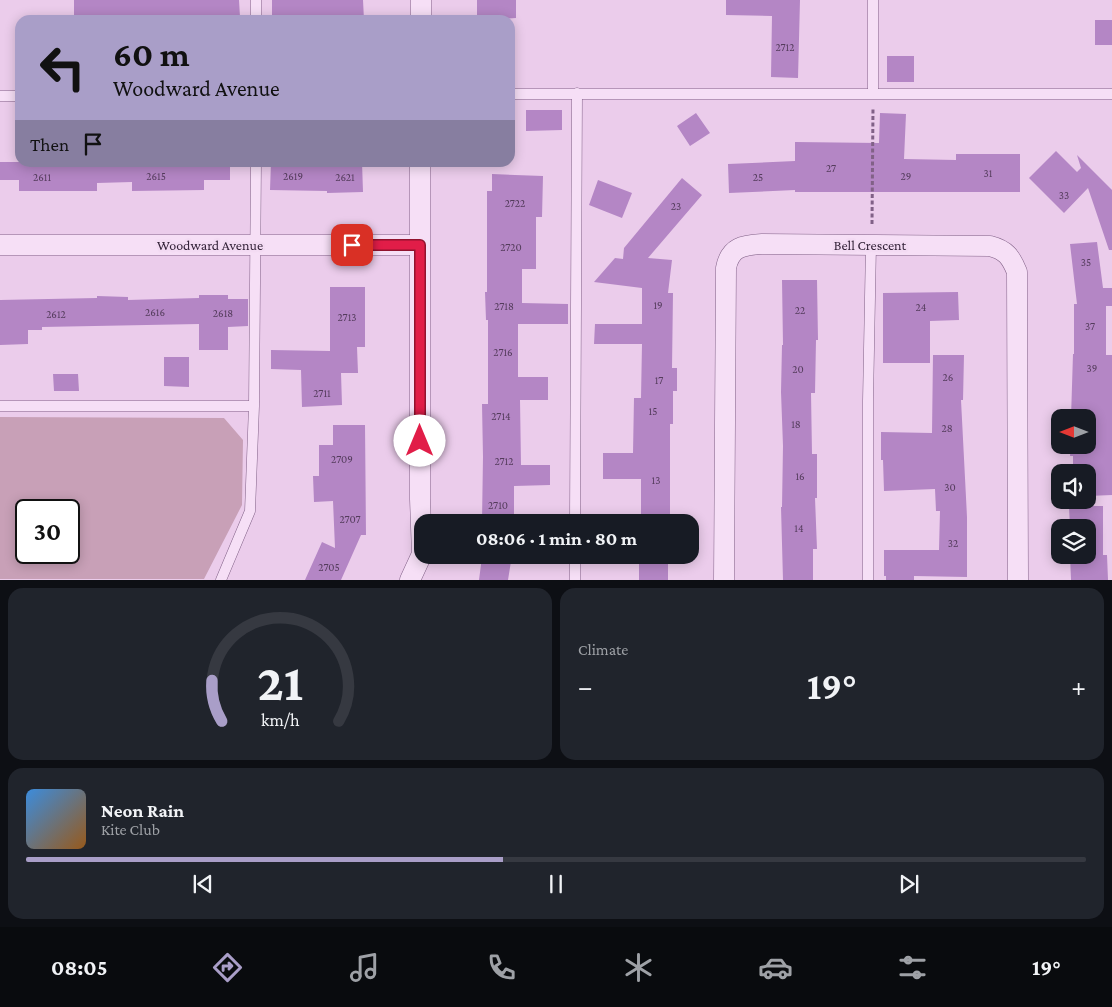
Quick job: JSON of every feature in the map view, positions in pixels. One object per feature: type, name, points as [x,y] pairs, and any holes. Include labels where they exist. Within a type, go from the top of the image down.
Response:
[{"type":"street","points":[[420,15],[421,0]]},
{"type":"street","points":[[410,580],[422,554],[420,499],[420,167]]},
{"type":"street","name":"Woodward Avenue","points":[[0,245],[420,245]]},
{"type":"street","name":"Bell Crescent","points":[[724,580],[726,268],[728,257],[737,249],[750,245],[990,246],[999,248],[1007,253],[1013,261],[1017,285],[1018,580]]},
{"type":"lane","points":[[256,0],[256,15]]},
{"type":"lane","points":[[873,0],[873,94]]},
{"type":"lane","points":[[575,514],[577,93]]},
{"type":"lane","points":[[515,94],[1112,94]]},
{"type":"lane","points":[[0,96],[15,96]]},
{"type":"lane","points":[[221,580],[250,511],[254,406],[256,167]]},
{"type":"lane","points":[[868,580],[868,401],[871,245]]},
{"type":"lane","points":[[0,406],[254,406]]},
{"type":"lane","points":[[575,564],[575,580]]},
{"type":"path","points":[[871,245],[873,94]]},
{"type":"shaded area","points":[[0,417],[224,418],[243,440],[242,505],[204,579],[0,579]]},
{"type":"building","points":[[74,0],[239,0],[240,15],[74,15]]},
{"type":"building","points":[[272,0],[363,0],[364,15],[272,15]]},
{"type":"building","points":[[477,0],[516,0],[516,18],[515,15],[477,15]]},
{"type":"building","points":[[726,0],[800,0],[798,78],[771,77],[772,16],[726,15]]},
{"type":"building","points":[[1095,20],[1112,20],[1112,45],[1095,45]]},
{"type":"building","points":[[887,56],[914,56],[914,82],[887,82]]},
{"type":"building","points":[[526,110],[562,110],[562,130],[526,131]]},
{"type":"building","points":[[696,113],[710,133],[690,146],[677,126]]},
{"type":"building","points":[[880,113],[906,114],[904,159],[956,160],[956,154],[1020,154],[1020,192],[795,192],[795,190],[729,193],[728,164],[795,161],[795,142],[879,143]]},
{"type":"building","points":[[1056,151],[1077,172],[1081,168],[1077,155],[1112,190],[1112,250],[1109,250],[1088,188],[1064,213],[1029,178]]},
{"type":"building","points":[[0,162],[15,162],[15,167],[230,167],[230,180],[204,180],[204,190],[132,191],[132,182],[97,183],[97,191],[19,191],[19,180],[0,180]]},
{"type":"building","points":[[271,167],[362,167],[363,192],[327,193],[327,191],[270,190]]},
{"type":"building","points":[[492,174],[543,176],[542,217],[536,217],[536,269],[522,269],[522,303],[568,304],[568,324],[518,324],[518,377],[548,377],[548,400],[520,400],[521,465],[550,465],[550,485],[514,486],[514,514],[482,514],[482,404],[488,404],[488,320],[486,320],[485,292],[487,292],[487,191],[492,191]]},
{"type":"building","points":[[682,178],[702,195],[648,258],[672,260],[668,293],[673,293],[672,368],[677,368],[677,391],[673,391],[673,424],[670,424],[670,514],[641,514],[641,479],[603,479],[603,453],[633,453],[634,398],[641,398],[642,344],[594,344],[595,324],[642,324],[642,288],[594,282],[615,258],[623,259],[624,248]]},
{"type":"building","points":[[598,180],[632,193],[622,218],[589,205]]},
{"type":"building","points":[[1097,242],[1103,288],[1112,288],[1112,306],[1106,306],[1106,355],[1112,355],[1112,495],[1096,496],[1096,464],[1073,464],[1073,456],[1070,456],[1070,454],[1096,454],[1096,409],[1071,409],[1074,304],[1077,304],[1070,244]]},
{"type":"building","points":[[782,280],[817,280],[818,340],[816,340],[815,393],[811,393],[812,454],[817,454],[817,498],[815,498],[817,549],[813,549],[813,580],[783,580],[781,507],[783,446],[781,392],[783,345]]},
{"type":"building","points":[[330,287],[365,287],[365,347],[357,347],[358,373],[341,373],[342,405],[302,407],[301,370],[271,369],[271,350],[330,351]]},
{"type":"building","points":[[958,292],[959,320],[930,321],[930,363],[883,363],[883,293]]},
{"type":"building","points":[[199,295],[228,295],[228,299],[248,299],[248,326],[228,327],[228,350],[199,350],[199,324],[42,327],[42,330],[28,330],[28,344],[0,345],[0,300],[97,298],[97,296],[128,297],[128,300],[199,298]]},
{"type":"building","points":[[933,355],[964,355],[963,400],[961,400],[967,517],[967,577],[914,576],[914,580],[886,580],[886,576],[884,576],[884,550],[939,550],[940,511],[936,511],[935,489],[884,491],[883,460],[881,460],[881,432],[932,433]]},
{"type":"building","points":[[164,357],[189,357],[189,387],[164,386]]},
{"type":"building","points":[[53,374],[78,374],[79,391],[54,391]]},
{"type":"building","points":[[333,425],[365,425],[366,535],[361,535],[341,580],[305,580],[322,542],[335,548],[333,501],[314,502],[313,476],[319,476],[319,445],[333,445]]},
{"type":"building","points":[[1096,506],[1103,506],[1103,555],[1107,555],[1108,580],[1071,580],[1070,564],[1096,564],[1096,519],[1070,519],[1069,509],[1096,509]]},
{"type":"building","points":[[481,564],[511,564],[508,580],[479,580]]},
{"type":"building","points":[[639,564],[668,564],[668,580],[639,580]]},
{"type":"route","points":[[352,245],[420,245],[420,441]]}]
